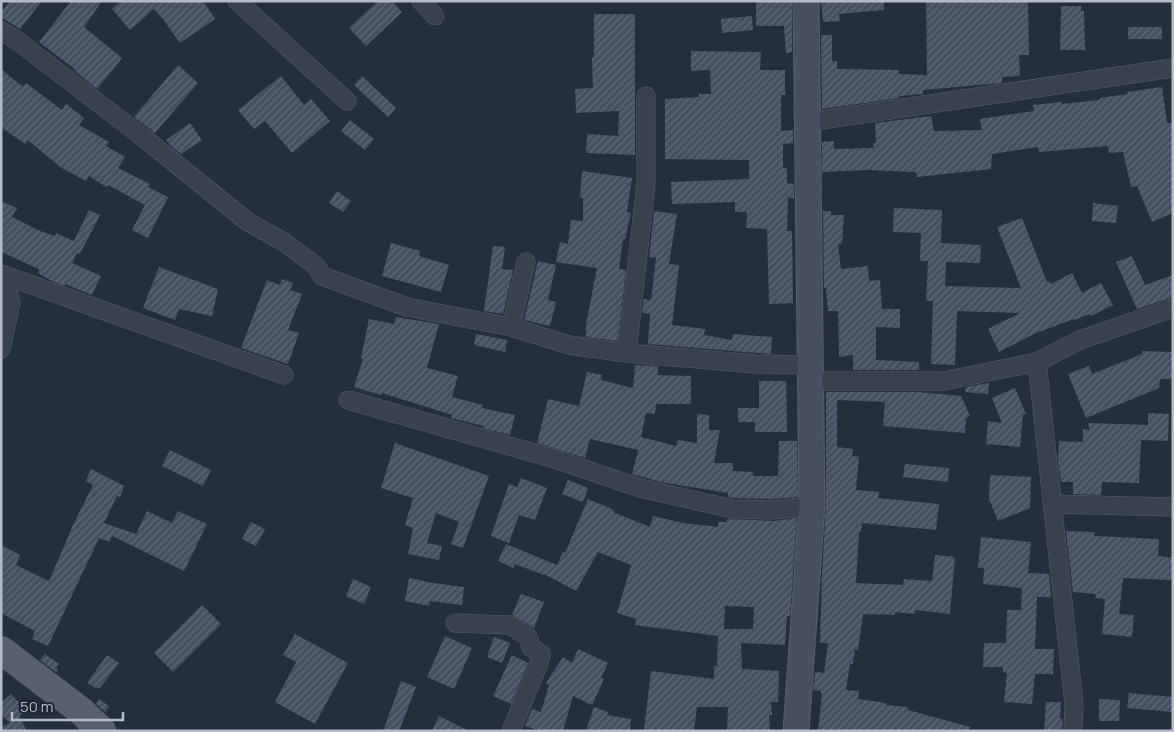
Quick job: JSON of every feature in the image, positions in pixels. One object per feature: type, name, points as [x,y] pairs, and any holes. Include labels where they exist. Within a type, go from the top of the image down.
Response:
[{"type":"main road","points":[[1,650],[81,711],[102,731]]},
{"type":"street","points":[[237,1],[347,101]]},
{"type":"street","points":[[422,1],[435,16]]},
{"type":"street","points":[[796,731],[812,506],[806,1]]},
{"type":"street","points":[[1,31],[15,39],[144,138],[248,222],[284,242],[319,271],[407,307],[511,327],[569,345],[626,353],[756,364],[810,373],[944,381],[1037,362],[1080,340],[1173,308]]},
{"type":"street","points":[[808,122],[1173,68]]},
{"type":"street","points":[[626,353],[646,184],[646,96]]},
{"type":"street","points":[[511,327],[526,262]]},
{"type":"street","points":[[3,274],[284,375]]},
{"type":"street","points":[[1,349],[11,303],[3,274]]},
{"type":"street","points":[[11,303],[28,284]]},
{"type":"street","points":[[1037,362],[1074,704],[1073,731]]},
{"type":"street","points":[[348,400],[555,459],[640,488],[732,509],[774,510],[812,506]]},
{"type":"street","points":[[1052,504],[1173,507]]},
{"type":"street","points":[[455,623],[510,625],[528,637],[531,647],[541,654],[540,663],[511,731]]},
{"type":"building","points":[[10,1],[42,1],[20,29],[1,17],[1,12]]},
{"type":"building","points":[[71,1],[102,1],[84,27],[122,58],[97,89],[76,70],[39,42]]},
{"type":"building","points":[[121,1],[203,1],[215,19],[180,43],[154,9],[130,30],[112,9]]},
{"type":"building","points":[[378,1],[392,1],[402,12],[366,46],[349,28]]},
{"type":"building","points":[[821,1],[884,1],[884,10],[839,14],[840,21],[823,22]]},
{"type":"building","points":[[926,1],[1028,1],[1029,55],[1019,55],[1020,76],[1002,77],[1002,83],[923,90],[923,94],[899,96],[899,98],[822,109],[821,35],[832,35],[832,61],[837,61],[837,69],[899,70],[899,74],[927,75]]},
{"type":"building","points":[[756,2],[792,2],[792,52],[786,53],[784,26],[756,26]]},
{"type":"building","points":[[1061,6],[1081,6],[1081,11],[1084,11],[1085,50],[1060,50]]},
{"type":"building","points":[[594,14],[635,14],[635,155],[586,153],[587,134],[618,136],[619,111],[576,113],[575,89],[593,88]]},
{"type":"building","points":[[752,16],[753,30],[722,33],[721,19]]},
{"type":"building","points":[[1128,27],[1162,27],[1162,39],[1128,39]]},
{"type":"building","points":[[691,51],[761,52],[760,70],[785,70],[785,95],[781,95],[781,131],[793,130],[793,143],[783,144],[783,168],[787,168],[787,183],[794,184],[794,198],[788,198],[787,231],[792,231],[793,303],[769,304],[767,229],[746,228],[747,212],[735,212],[735,202],[672,204],[671,182],[749,179],[749,160],[665,159],[665,99],[699,97],[699,94],[711,94],[710,70],[691,71]]},
{"type":"building","points":[[178,65],[198,83],[155,133],[134,117]]},
{"type":"building","points":[[1,69],[23,87],[26,83],[62,110],[66,104],[84,118],[79,125],[109,142],[106,146],[125,157],[118,168],[150,184],[148,187],[168,197],[148,238],[132,230],[145,205],[108,185],[106,187],[89,176],[86,181],[60,167],[28,140],[25,144],[1,127]]},
{"type":"building","points":[[281,76],[304,105],[311,99],[330,121],[292,153],[265,121],[254,129],[238,110]]},
{"type":"building","points":[[362,76],[396,108],[388,117],[354,85]]},
{"type":"building","points":[[1162,87],[1167,123],[1173,123],[1173,213],[1152,222],[1137,186],[1131,187],[1123,152],[1109,153],[1108,146],[1039,152],[1038,147],[992,154],[991,169],[917,177],[916,172],[867,170],[822,172],[822,142],[834,141],[834,149],[874,148],[873,143],[876,143],[875,123],[931,116],[934,131],[982,130],[980,119],[1034,111],[1033,105],[1100,100],[1100,98],[1128,94],[1127,92]]},
{"type":"building","points":[[350,120],[374,139],[365,150],[341,131]]},
{"type":"building","points":[[190,123],[202,140],[181,154],[166,140]]},
{"type":"building","points":[[582,171],[632,178],[627,212],[631,213],[625,239],[623,239],[619,269],[626,270],[618,341],[586,337],[586,324],[597,268],[556,262],[560,242],[568,244],[571,220],[583,221],[583,198],[580,197]]},
{"type":"building","points":[[337,191],[351,201],[343,212],[329,203]]},
{"type":"building","points":[[1,201],[17,208],[12,217],[40,231],[55,236],[56,233],[74,241],[89,210],[100,215],[80,254],[77,253],[72,263],[101,276],[92,295],[52,281],[38,273],[39,269],[1,252]]},
{"type":"building","points":[[1093,203],[1118,206],[1116,223],[1092,221]]},
{"type":"building","points":[[894,208],[942,210],[941,243],[981,245],[980,263],[946,262],[945,286],[1021,288],[997,227],[1022,218],[1047,282],[1050,281],[1051,284],[1072,273],[1082,293],[1101,283],[1113,305],[1091,316],[1090,314],[1036,333],[999,352],[988,329],[1020,313],[957,311],[955,365],[931,364],[933,301],[926,301],[928,261],[920,261],[921,233],[893,232]]},
{"type":"building","points":[[654,211],[677,214],[669,264],[679,265],[672,325],[705,329],[704,335],[732,340],[733,334],[772,337],[771,354],[648,344],[650,314],[642,313],[644,299],[651,300],[656,258],[649,257]]},
{"type":"building","points":[[823,211],[831,211],[831,215],[844,215],[842,244],[838,244],[841,269],[868,266],[869,281],[880,280],[882,309],[900,309],[900,328],[876,327],[876,360],[919,362],[919,370],[853,370],[853,355],[839,357],[838,311],[828,311],[826,288],[824,288]]},
{"type":"building","points":[[391,243],[420,251],[419,256],[449,265],[441,292],[382,276]]},
{"type":"building","points":[[493,246],[505,247],[502,269],[513,270],[503,314],[484,311]]},
{"type":"building","points":[[1132,256],[1145,285],[1173,275],[1173,297],[1137,309],[1116,262]]},
{"type":"building","points":[[538,261],[556,265],[548,300],[556,302],[550,326],[524,320]]},
{"type":"building","points":[[159,267],[218,289],[212,316],[179,309],[175,320],[143,308]]},
{"type":"building","points":[[282,279],[293,283],[290,290],[302,294],[288,330],[299,333],[288,364],[241,348],[267,280],[280,285]]},
{"type":"building","points":[[396,317],[439,324],[427,368],[458,376],[452,397],[483,405],[482,408],[515,415],[510,435],[451,418],[452,415],[382,393],[381,395],[354,387],[363,359],[361,358],[369,319],[394,324]]},
{"type":"building","points":[[476,334],[507,340],[505,352],[474,345]]},
{"type":"building","points":[[1142,351],[1173,352],[1173,379],[1160,379],[1159,388],[1086,418],[1068,374],[1089,366],[1092,374],[1142,354]]},
{"type":"building","points":[[635,365],[658,366],[658,375],[691,376],[691,404],[656,404],[655,414],[646,413],[641,437],[676,446],[678,440],[697,443],[697,414],[709,415],[709,430],[720,430],[714,463],[733,463],[733,471],[753,472],[753,476],[778,476],[779,441],[797,441],[798,497],[774,499],[734,498],[728,497],[728,493],[661,482],[632,474],[638,450],[590,439],[585,458],[537,443],[548,399],[579,406],[587,372],[602,375],[601,380],[633,388]]},
{"type":"building","points":[[759,381],[786,381],[787,432],[755,432],[755,422],[738,422],[738,408],[759,408]]},
{"type":"building","points":[[989,383],[988,394],[965,392],[966,387]]},
{"type":"building","points":[[1015,388],[1026,414],[1023,415],[1020,447],[986,444],[988,421],[1002,423],[992,398]]},
{"type":"building","points":[[826,392],[918,392],[961,396],[970,416],[966,418],[965,433],[883,426],[885,402],[837,400],[837,447],[853,449],[852,456],[859,457],[856,490],[879,492],[878,498],[939,504],[936,530],[862,523],[861,532],[859,532],[856,583],[903,585],[904,579],[932,581],[935,555],[955,557],[950,614],[915,610],[915,614],[895,612],[895,615],[863,614],[858,650],[855,649],[853,664],[850,664],[846,690],[859,691],[858,699],[886,703],[886,705],[908,707],[908,710],[970,727],[970,731],[818,731],[822,694],[821,691],[813,690],[815,672],[824,673],[828,643],[820,643],[826,506]]},
{"type":"building","points":[[1148,413],[1169,414],[1168,441],[1141,440],[1139,483],[1102,482],[1101,495],[1073,494],[1073,482],[1061,482],[1058,460],[1059,441],[1083,442],[1083,429],[1090,430],[1088,423],[1148,425]]},
{"type":"building","points":[[395,443],[489,476],[463,548],[451,544],[459,522],[436,513],[427,543],[442,546],[439,560],[408,554],[413,528],[405,525],[413,498],[381,488]]},
{"type":"building","points":[[170,450],[211,470],[203,486],[162,466]]},
{"type":"building","points":[[905,464],[949,468],[948,482],[903,477]]},
{"type":"building","points":[[91,469],[124,486],[120,497],[117,496],[104,523],[136,534],[147,511],[172,523],[178,511],[207,524],[184,571],[112,536],[110,542],[99,538],[48,646],[32,639],[35,631],[1,613],[1,545],[20,555],[16,565],[49,581],[93,485],[86,481]]},
{"type":"building","points":[[990,475],[1031,477],[1030,508],[998,521],[989,499]]},
{"type":"building","points":[[521,478],[547,488],[535,520],[519,515],[509,543],[491,536],[509,484],[517,487]]},
{"type":"building","points":[[568,480],[588,488],[583,502],[562,494]]},
{"type":"building","points":[[588,499],[614,510],[613,512],[650,527],[653,516],[683,523],[718,527],[718,522],[727,522],[727,519],[774,521],[797,518],[790,616],[787,616],[785,645],[741,643],[742,669],[779,671],[778,702],[771,702],[772,715],[769,715],[770,731],[727,731],[728,707],[697,707],[694,731],[644,730],[651,671],[714,679],[714,666],[717,666],[718,636],[635,625],[636,619],[617,613],[631,565],[598,552],[576,591],[544,574],[515,564],[513,568],[498,561],[506,544],[557,565],[563,552],[565,553]],"holes":[[[725,606],[754,607],[753,629],[724,629]]]},
{"type":"building","points":[[251,522],[265,529],[256,546],[242,539]]},
{"type":"building","points":[[1066,531],[1094,532],[1094,536],[1159,539],[1158,556],[1173,558],[1173,580],[1123,578],[1119,614],[1134,615],[1132,637],[1102,634],[1105,599],[1095,598],[1096,594],[1073,592]]},
{"type":"building","points":[[981,537],[1031,542],[1028,573],[1049,574],[1051,597],[1037,597],[1035,649],[1054,649],[1053,674],[1035,674],[1032,704],[1004,702],[1007,673],[1003,672],[1003,667],[983,667],[984,643],[1006,643],[1007,610],[1021,610],[1022,588],[983,584],[984,568],[978,568]]},
{"type":"building","points":[[409,578],[464,587],[462,605],[430,601],[429,606],[405,601]]},
{"type":"building","points":[[353,579],[371,587],[364,604],[346,596]]},
{"type":"building","points":[[521,594],[544,602],[534,628],[512,615]]},
{"type":"building","points":[[202,605],[221,624],[173,672],[154,653]]},
{"type":"building","points":[[295,634],[348,663],[315,724],[275,702],[296,662],[283,655]]},
{"type":"building","points":[[445,636],[472,648],[454,689],[427,677]]},
{"type":"building","points":[[494,637],[510,643],[502,663],[487,657]]},
{"type":"building","points":[[578,649],[608,663],[601,678],[604,679],[592,705],[573,696],[563,731],[541,731],[525,726],[532,709],[541,712],[549,685],[546,683],[563,657],[572,663]]},
{"type":"building","points":[[45,654],[59,664],[56,672],[40,660]]},
{"type":"building","points":[[107,655],[119,663],[100,688],[96,688],[87,683]]},
{"type":"building","points":[[512,655],[528,663],[511,704],[493,696]]},
{"type":"building","points":[[401,681],[416,687],[399,731],[383,731]]},
{"type":"building","points":[[1129,693],[1173,697],[1173,712],[1127,708]]},
{"type":"building","points":[[11,694],[26,710],[19,716],[27,731],[1,731],[1,727],[10,723],[1,714],[1,703]]},
{"type":"building","points":[[99,699],[109,706],[105,712],[96,704]]},
{"type":"building","points":[[1099,699],[1120,700],[1119,721],[1099,721]]},
{"type":"building","points":[[1046,702],[1061,702],[1060,719],[1063,719],[1062,731],[1044,731]]},
{"type":"building","points":[[594,707],[608,712],[607,715],[631,719],[630,731],[586,731]]},
{"type":"building","points":[[439,716],[469,731],[432,731]]}]
